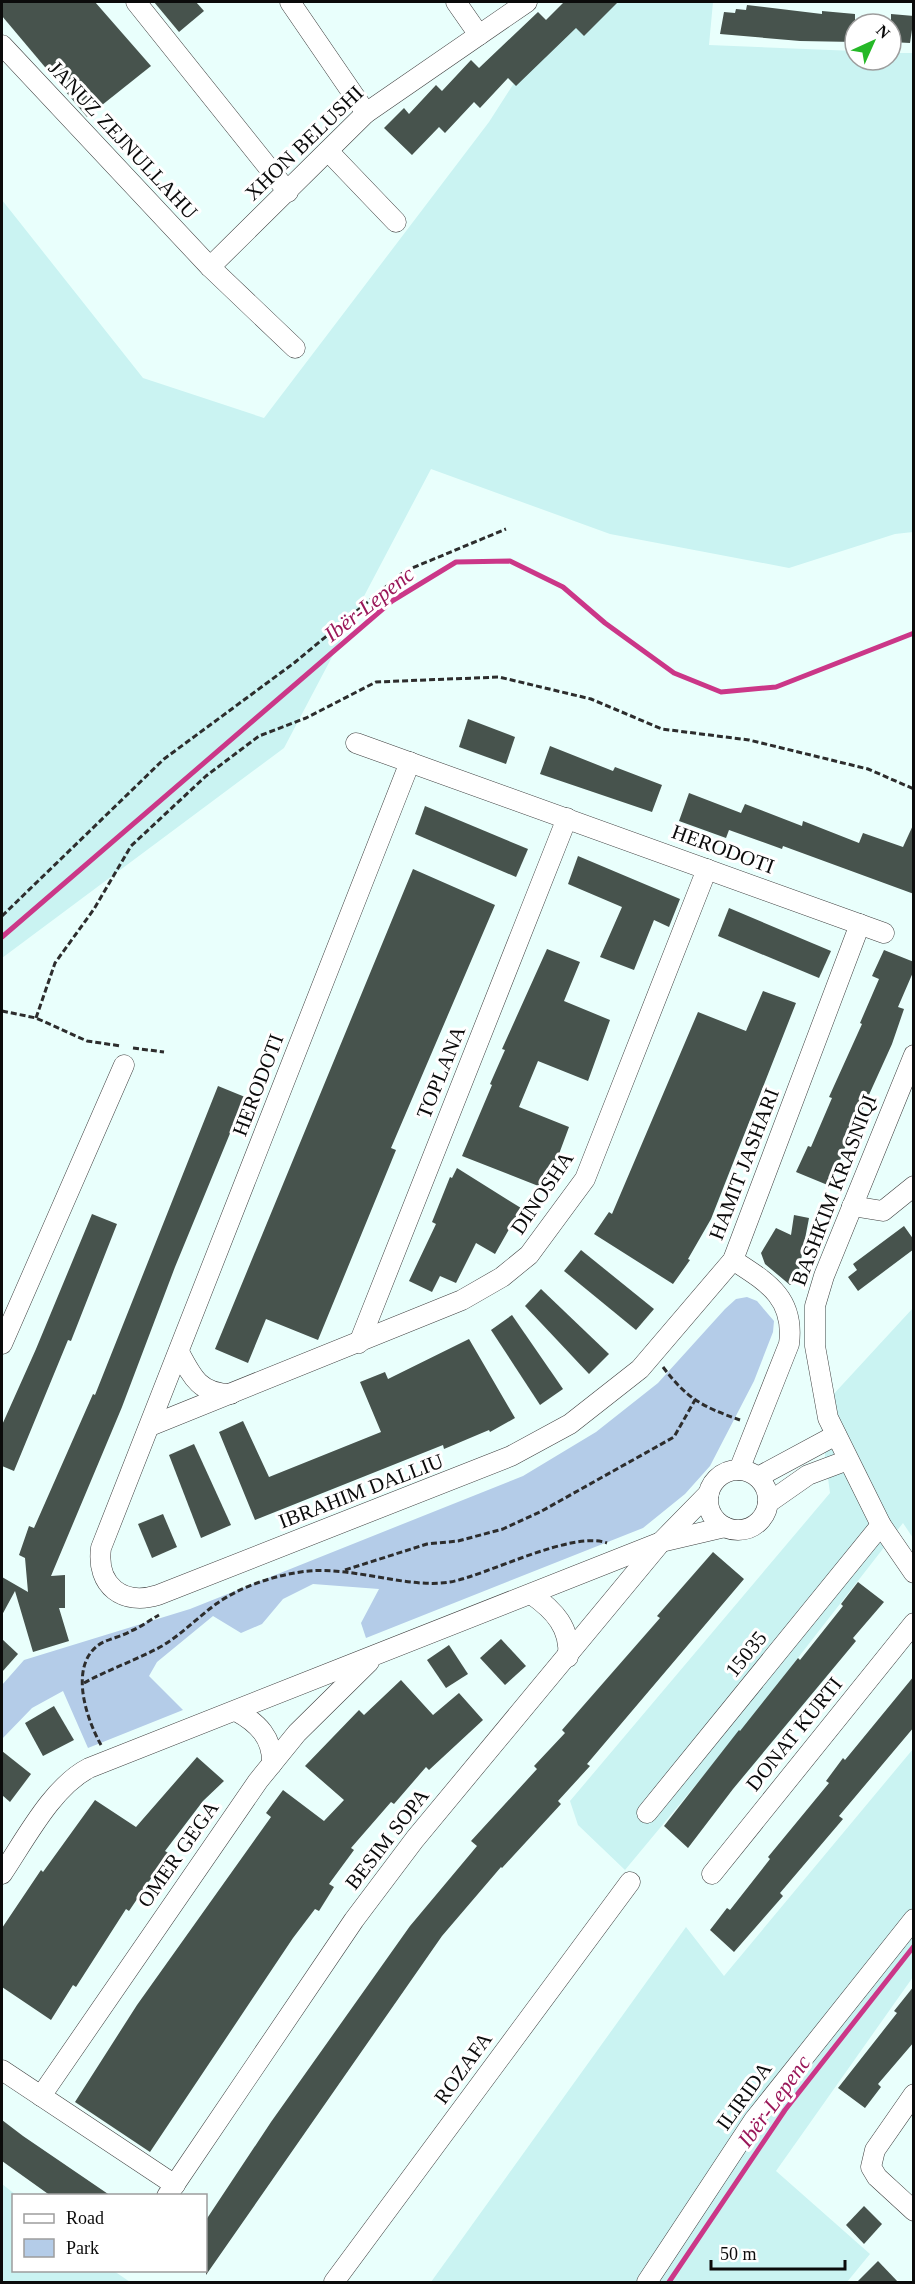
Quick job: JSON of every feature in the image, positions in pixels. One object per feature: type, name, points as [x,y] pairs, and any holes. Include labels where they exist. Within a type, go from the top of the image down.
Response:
[{"type":"street","points":[[136,2],[288,192]]},
{"type":"street","points":[[290,2],[366,113]]},
{"type":"street","points":[[456,2],[479,35]]},
{"type":"street","name":"XHON BELUSHI","points":[[210,267],[366,113],[527,2]]},
{"type":"street","name":"JANUZ ZEJNULLAHU","points":[[2,45],[210,267],[296,348]]},
{"type":"street","points":[[328,151],[396,222]]},
{"type":"street","name":"HERODOTI","points":[[356,743],[884,933]]},
{"type":"street","name":"HERODOTI","points":[[150,1426],[410,762]]},
{"type":"street","name":"TOPLANA","points":[[359,1343],[567,819]]},
{"type":"street","name":"DINOSHA","points":[[150,1426],[462,1300],[502,1277],[529,1255],[554,1224],[589,1170],[707,869]]},
{"type":"street","name":"HAMIT JASHARI","points":[[739,1470],[789,1344],[789,1318],[786,1307],[772,1287],[733,1260],[860,924]]},
{"type":"street","name":"BASHKIM KRASNIQI","points":[[914,1055],[824,1276],[815,1306],[815,1346],[828,1418],[881,1525],[914,1573]]},
{"type":"street","points":[[2,1344],[124,1065]]},
{"type":"street","points":[[852,1206],[883,1211],[914,1186]]},
{"type":"street","name":"IBRAHIM DALLIU","points":[[150,1426],[101,1548],[99,1562],[106,1583],[124,1596],[135,1598],[159,1595],[511,1456],[570,1424],[640,1369],[733,1260]]},
{"type":"street","points":[[179,1352],[192,1374],[205,1389],[215,1394],[231,1394]]},
{"type":"street","points":[[758,1477],[836,1435]]},
{"type":"street","name":"BESIM SOPA","points":[[2,1874],[59,1791],[73,1776],[661,1542],[725,1527],[743,1529],[752,1526],[760,1520],[768,1503],[808,1475],[848,1460]]},
{"type":"street","points":[[739,1470],[758,1477],[764,1485],[768,1503]]},
{"type":"street","name":"BESIM SOPA","points":[[2,2070],[171,2190],[354,1920],[408,1848],[661,1542],[709,1493],[719,1476],[739,1470]]},
{"type":"street","points":[[709,1493],[712,1514],[725,1527]]},
{"type":"street","name":"15035","points":[[648,1814],[881,1525]]},
{"type":"street","points":[[531,1594],[557,1617],[569,1644],[568,1657]]},
{"type":"street","name":"DONAT KURTI","points":[[712,1874],[914,1623]]},
{"type":"street","name":"OMER GEGA","points":[[41,2096],[272,1764],[297,1733],[375,1656]]},
{"type":"street","points":[[236,1711],[249,1718],[267,1737],[272,1751],[272,1764]]},
{"type":"street","name":"ROZAFA","points":[[334,2283],[630,1882]]},
{"type":"street","name":"ILIRIDA","points":[[647,2283],[753,2120],[914,1919]]},
{"type":"street","points":[[914,2094],[871,2158],[871,2167],[877,2176],[914,2211]]},
{"type":"path","points":[[2,916],[164,759],[294,663],[405,571],[506,529]]},
{"type":"path","points":[[2,1011],[36,1018],[87,1041],[164,1052]]},
{"type":"path","points":[[653,1354],[680,1390],[708,1409],[755,1426]]},
{"type":"path","points":[[342,1570],[427,1544],[458,1541],[502,1529],[540,1512],[660,1447],[674,1437],[695,1400]]},
{"type":"path","points":[[84,1683],[167,1643],[231,1595],[276,1577],[309,1571],[342,1570],[385,1577],[449,1582],[538,1553],[598,1539],[634,1553]]},
{"type":"path","points":[[110,1760],[89,1724],[83,1697],[86,1665],[97,1646],[133,1631],[162,1613]]},
{"type":"shaded area","points":[[580,2],[713,2],[709,45],[843,51],[843,72],[903,72],[903,53],[913,53],[913,532],[895,534],[789,568],[610,534],[431,469],[284,748],[2,958],[2,200],[143,378],[264,418],[489,122],[554,21]]},
{"type":"shaded area","points":[[913,1308],[913,1538],[903,1523],[748,1722],[625,1870],[578,1825],[570,1801],[830,1493],[819,1410]]},
{"type":"shaded area","points":[[913,1749],[913,1977],[776,2171],[870,2254],[847,2282],[431,2282],[686,1927],[724,1976]]},
{"type":"shaded area","points":[[2,2184],[15,2194],[12,2194],[12,2272],[115,2272],[130,2282],[2,2282]]},
{"type":"green space","points":[[747,1297],[757,1301],[774,1321],[773,1332],[754,1381],[710,1466],[685,1494],[643,1528],[366,1638],[361,1623],[379,1589],[313,1584],[283,1599],[262,1624],[241,1633],[213,1616],[157,1662],[149,1676],[183,1710],[88,1748],[63,1691],[32,1708],[2,1739],[2,1685],[24,1660],[190,1609],[523,1476],[596,1432],[658,1383],[725,1309],[736,1299]]},
{"type":"building","points":[[2,2],[95,2],[151,66],[87,117],[2,16]]},
{"type":"building","points":[[154,2],[196,2],[204,11],[179,32]]},
{"type":"building","points":[[564,2],[618,2],[584,36],[576,28],[516,86],[508,78],[480,108],[474,102],[445,133],[439,127],[412,155],[384,128],[404,108],[409,114],[436,85],[442,91],[471,60],[479,68],[538,12],[546,20]]},
{"type":"building","points":[[747,5],[822,14],[822,11],[843,13],[843,42],[800,41],[720,34],[724,12],[735,13],[736,9],[746,10]]},
{"type":"building","points":[[903,15],[914,16],[910,43],[903,43]]},
{"type":"building","points":[[468,719],[515,737],[506,764],[459,747]]},
{"type":"building","points":[[550,746],[613,771],[615,767],[662,785],[652,812],[540,774]]},
{"type":"building","points":[[689,793],[741,813],[745,804],[802,826],[803,821],[859,843],[863,833],[903,847],[914,823],[914,894],[783,846],[782,849],[729,830],[726,838],[679,821]]},
{"type":"building","points":[[425,806],[528,849],[516,877],[415,834]]},
{"type":"building","points":[[578,856],[680,899],[669,927],[654,920],[634,970],[600,957],[622,907],[568,884]]},
{"type":"building","points":[[413,869],[495,905],[391,1148],[396,1150],[318,1340],[266,1319],[248,1363],[215,1349]]},
{"type":"building","points":[[729,908],[831,951],[819,978],[718,936]]},
{"type":"building","points":[[547,949],[580,962],[564,1001],[610,1020],[588,1081],[538,1061],[519,1107],[569,1127],[546,1189],[462,1156],[492,1085],[490,1084],[505,1050],[502,1049]]},
{"type":"building","points":[[884,950],[914,962],[914,970],[898,1007],[904,1009],[892,1044],[858,1119],[861,1119],[850,1146],[846,1145],[830,1186],[796,1172],[808,1146],[811,1147],[832,1098],[829,1097],[862,1024],[860,1023],[879,979],[872,976]]},
{"type":"building","points":[[763,991],[796,1003],[711,1219],[688,1259],[690,1260],[673,1284],[594,1234],[609,1212],[612,1214],[698,1012],[746,1031]]},
{"type":"building","points":[[218,1086],[245,1097],[175,1267],[122,1407],[51,1576],[65,1575],[65,1608],[59,1608],[69,1641],[33,1652],[15,1591],[2,1615],[2,1577],[28,1592],[25,1558],[19,1555],[29,1526],[34,1528],[93,1394],[95,1395]]},
{"type":"building","points":[[457,1168],[521,1208],[495,1254],[476,1243],[456,1283],[440,1276],[432,1292],[409,1281],[436,1224],[432,1222],[450,1177],[452,1178]]},
{"type":"building","points":[[92,1214],[117,1224],[71,1341],[68,1340],[14,1471],[2,1466],[2,1425]]},
{"type":"building","points":[[794,1215],[809,1218],[797,1281],[790,1285],[765,1264],[761,1253],[776,1228],[791,1235]]},
{"type":"building","points":[[904,1226],[914,1240],[914,1249],[858,1291],[848,1277],[857,1270],[853,1264]]},
{"type":"building","points":[[581,1250],[654,1309],[636,1330],[564,1271]]},
{"type":"building","points":[[541,1289],[609,1354],[589,1374],[525,1306]]},
{"type":"building","points":[[512,1315],[563,1389],[540,1405],[491,1330]]},
{"type":"building","points":[[469,1339],[515,1418],[490,1432],[489,1430],[444,1449],[443,1445],[255,1520],[219,1432],[243,1421],[269,1477],[381,1432],[360,1382],[385,1372],[388,1379]]},
{"type":"building","points":[[194,1444],[231,1525],[201,1538],[169,1455]]},
{"type":"building","points":[[163,1514],[177,1547],[152,1558],[138,1524]]},
{"type":"building","points":[[713,1552],[744,1579],[587,1764],[590,1766],[558,1801],[561,1804],[501,1867],[442,1936],[206,2275],[207,2218],[271,2122],[410,1926],[477,1846],[471,1841],[537,1769],[534,1766],[565,1733],[562,1730],[660,1618],[657,1616]]},
{"type":"building","points":[[858,1582],[884,1602],[853,1638],[856,1641],[733,1789],[688,1848],[664,1826],[739,1730],[843,1606],[841,1604]]},
{"type":"building","points":[[2,1639],[18,1654],[2,1672]]},
{"type":"building","points":[[501,1639],[526,1666],[505,1685],[480,1658]]},
{"type":"building","points":[[449,1645],[468,1674],[446,1688],[427,1660]]},
{"type":"building","points":[[914,1676],[914,1727],[839,1816],[843,1819],[780,1893],[783,1896],[734,1952],[710,1930],[727,1908],[730,1910],[770,1859],[768,1857],[829,1783],[826,1781],[843,1758],[845,1760]]},
{"type":"building","points":[[401,1680],[433,1715],[459,1693],[483,1720],[429,1770],[426,1767],[394,1804],[391,1802],[351,1848],[354,1850],[329,1884],[334,1887],[319,1911],[315,1909],[293,1938],[150,2152],[75,2102],[137,2005],[271,1817],[266,1813],[283,1790],[324,1821],[344,1800],[305,1766],[359,1710],[364,1715]]},
{"type":"building","points":[[54,1706],[74,1740],[43,1756],[25,1723]]},
{"type":"building","points":[[2,1751],[31,1774],[10,1802],[2,1795]]},
{"type":"building","points":[[197,1757],[224,1781],[203,1801],[165,1851],[168,1853],[152,1877],[129,1911],[126,1909],[76,1987],[73,1985],[51,2020],[2,1987],[2,1928],[41,1870],[43,1872],[95,1800],[136,1827]]},
{"type":"building","points":[[914,1986],[914,2042],[878,2084],[881,2087],[865,2108],[838,2088],[897,2013],[894,2011]]},
{"type":"building","points":[[2,2120],[108,2194],[48,2194],[2,2161]]},
{"type":"building","points":[[864,2206],[882,2224],[864,2244],[846,2225]]},
{"type":"building","points":[[878,2261],[899,2283],[856,2283]]},
{"type":"waterway","name":"Ibër-Lepenc","points":[[2,937],[392,601],[456,562],[510,561],[563,587],[605,623],[674,673],[721,692],[776,687],[914,633]]},
{"type":"waterway","name":"Ibër-Lepenc","points":[[669,2282],[785,2110],[914,1946]]}]
